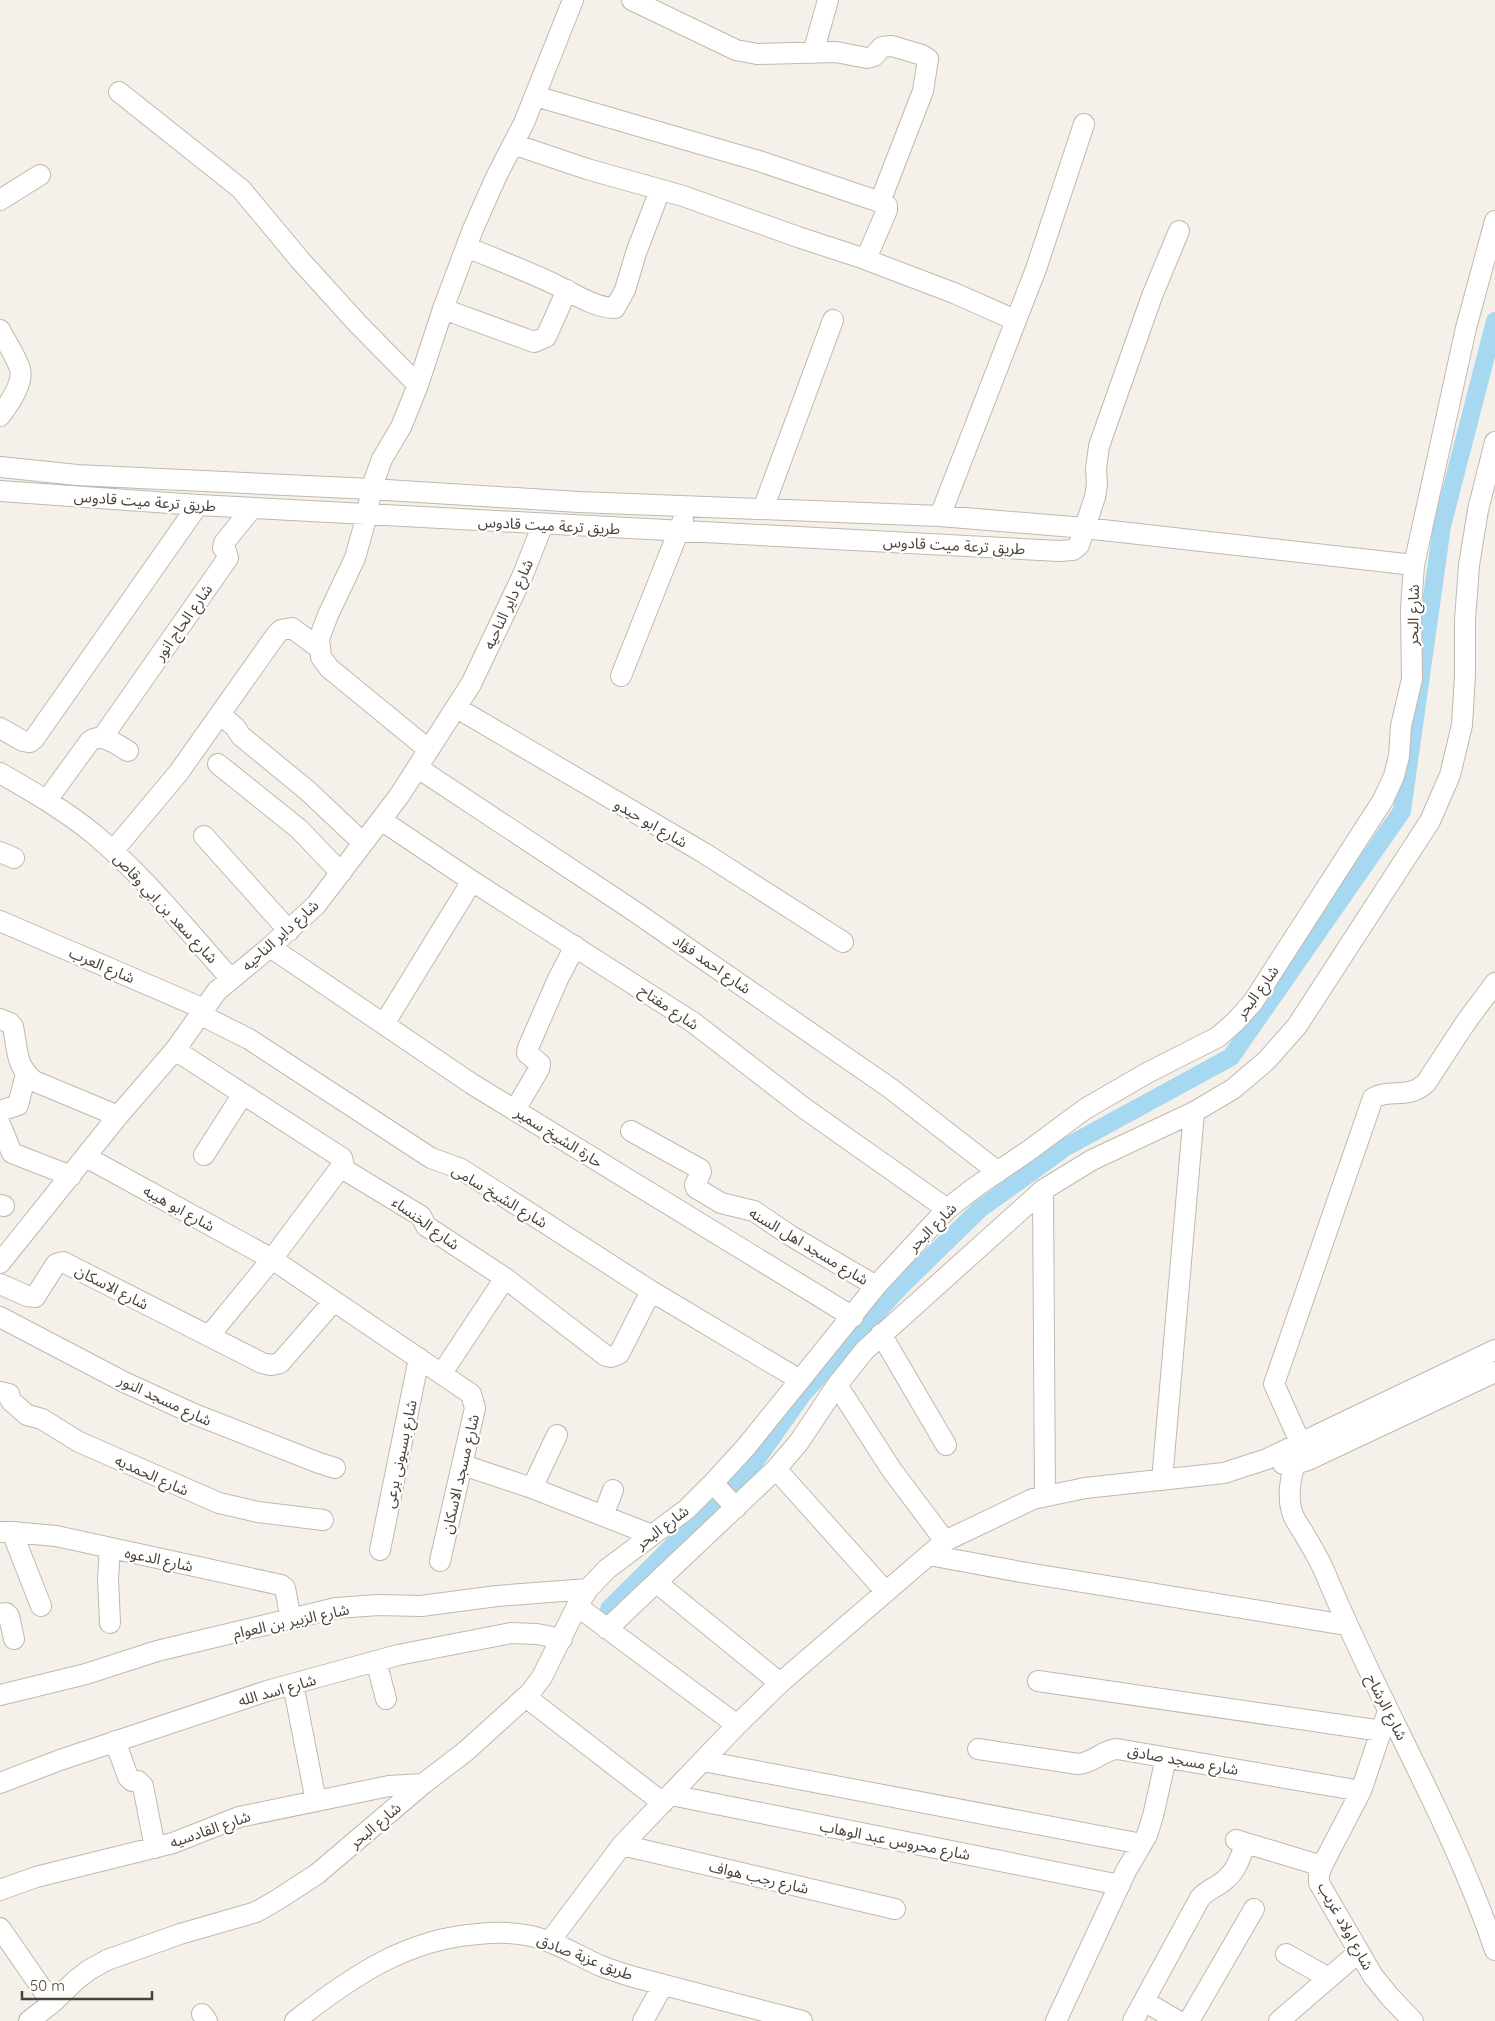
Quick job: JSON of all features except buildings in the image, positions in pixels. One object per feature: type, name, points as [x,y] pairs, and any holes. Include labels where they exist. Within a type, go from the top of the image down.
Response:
[{"type":"street","points":[[429,750],[329,668],[321,657],[319,639],[328,615],[355,558],[367,515],[370,489],[382,459],[401,427],[418,385],[442,309],[493,184],[535,96],[573,0]]},
{"type":"street","points":[[632,0],[736,50],[757,54],[836,52],[867,58],[874,56],[882,47],[892,46],[922,55],[928,59],[923,91],[880,202]]},
{"type":"street","points":[[813,52],[828,0]]},
{"type":"street","points":[[119,92],[241,189],[300,260],[358,324],[418,385]]},
{"type":"street","points":[[535,96],[759,161],[880,202],[888,208],[866,259]]},
{"type":"street","points":[[940,516],[1036,269],[1084,124]]},
{"type":"street","points":[[513,144],[587,169],[660,190],[866,259],[954,293],[1015,320]]},
{"type":"street","points":[[0,200],[40,175]]},
{"type":"street","points":[[467,247],[609,308],[615,308],[625,290],[636,253],[660,190]]},
{"type":"street","name":"شارع البحر","points":[[607,1629],[657,1583],[725,1495],[746,1447],[853,1317],[876,1286],[947,1209],[1085,1110],[1147,1072],[1218,1037],[1236,1022],[1253,1002],[1383,800],[1394,776],[1400,756],[1400,726],[1412,679],[1414,565],[1466,328],[1495,221]]},
{"type":"street","points":[[1085,528],[1095,497],[1099,446],[1152,296],[1179,231]]},
{"type":"street","points":[[442,309],[534,342],[546,337],[568,290]]},
{"type":"street","points":[[763,509],[833,320]]},
{"type":"street","points":[[0,330],[20,369],[20,377],[16,388],[0,416]]},
{"type":"street","name":"شارع البحر","points":[[29,2021],[88,1970],[107,1960],[180,1934],[256,1912],[278,1900],[316,1874],[466,1751],[526,1697],[542,1676],[577,1606],[588,1589],[607,1569],[687,1509],[725,1495],[776,1469],[799,1442],[837,1385],[880,1334],[1042,1190],[1092,1160],[1194,1112],[1233,1089],[1267,1060],[1297,1026],[1430,821],[1450,775],[1462,726],[1465,675],[1465,620],[1469,565],[1478,510],[1495,442]]},
{"type":"street","name":"طريق ترعة ميت قادوس","points":[[0,467],[77,475],[370,489],[579,502],[940,516],[1085,528],[1414,565]]},
{"type":"street","name":"طريق ترعة ميت قادوس","points":[[0,491],[367,515],[1059,551],[1073,550],[1078,545],[1085,528]]},
{"type":"street","points":[[575,526],[579,502]]},
{"type":"street","points":[[0,728],[23,741],[30,742],[34,739],[198,505]]},
{"type":"street","points":[[621,676],[688,507]]},
{"type":"street","name":"شارع الحاج انور","points":[[47,800],[90,741],[98,737],[102,738],[228,558],[223,548],[224,542],[252,508]]},
{"type":"street","name":"شارع داير الناحيه","points":[[4,1253],[71,1176],[118,1116],[175,1050],[217,991],[289,931],[316,904],[381,820],[457,708],[503,619],[543,524]]},
{"type":"street","points":[[113,852],[179,772],[281,630],[292,628],[319,648]]},
{"type":"street","name":"شارع ابو حيدو","points":[[457,708],[704,853],[843,942]]},
{"type":"street","points":[[221,714],[236,727],[241,736],[308,791],[363,843]]},
{"type":"street","points":[[102,738],[128,751]]},
{"type":"street","points":[[218,764],[299,829],[341,873]]},
{"type":"street","name":"شارع احمد فؤاد","points":[[418,768],[634,910],[890,1088],[998,1172]]},
{"type":"street","name":"شارع سعد بن ابي وقاص","points":[[0,773],[47,800],[94,834],[137,872],[231,979]]},
{"type":"street","name":"شارع مفتاح","points":[[381,820],[694,1024],[804,1108],[947,1209]]},
{"type":"street","points":[[204,836],[289,931]]},
{"type":"street","points":[[384,1024],[472,881]]},
{"type":"street","name":"شارع العرب","points":[[0,921],[202,1012]]},
{"type":"street","points":[[515,1110],[540,1069],[540,1064],[528,1056],[527,1052],[555,986],[575,946]]},
{"type":"street","name":"حارة الشيخ سمير","points":[[270,947],[472,1084],[853,1317]]},
{"type":"street","points":[[1300,1442],[1274,1384],[1373,1098],[1382,1092],[1399,1094],[1419,1089],[1426,1082],[1495,983]]},
{"type":"street","name":"شارع الشيخ سامى","points":[[202,1012],[250,1039],[431,1158],[461,1169],[651,1291],[800,1380]]},
{"type":"street","points":[[0,1019],[10,1023],[13,1027],[18,1057],[26,1074],[34,1081],[118,1116]]},
{"type":"street","name":"شارع الخنساء","points":[[175,1050],[342,1158],[345,1170],[421,1216],[426,1226],[505,1278],[606,1356],[611,1357],[619,1354],[651,1291]]},
{"type":"street","points":[[0,1110],[18,1105],[26,1074]]},
{"type":"street","points":[[204,1155],[243,1094]]},
{"type":"street","points":[[1162,1480],[1194,1112]]},
{"type":"street","points":[[0,1124],[12,1154],[71,1176]]},
{"type":"street","name":"شارع مسجد اهل السنه","points":[[631,1131],[700,1169],[701,1174],[695,1185],[697,1189],[726,1205],[744,1207],[754,1211],[791,1236],[876,1286]]},
{"type":"street","name":"شارع ابو هيبه","points":[[86,1157],[272,1259]]},
{"type":"street","points":[[209,1336],[272,1259],[343,1164]]},
{"type":"street","points":[[1042,1190],[1045,1496]]},
{"type":"street","points":[[272,1259],[442,1373],[505,1278]]},
{"type":"street","name":"شارع الاسكان","points":[[0,1284],[27,1296],[34,1297],[56,1264],[60,1262],[266,1365],[280,1363],[334,1301]]},
{"type":"street","name":"شارع مسجد النور","points":[[0,1317],[124,1382],[194,1414],[336,1468]]},
{"type":"street","points":[[880,1334],[946,1444]]},
{"type":"street","points":[[550,1941],[622,1845],[738,1725],[780,1683],[945,1541],[1033,1499],[1085,1488],[1224,1473],[1267,1459],[1495,1350]]},
{"type":"street","name":"شارع بسيونى برعى","points":[[380,1550],[419,1358]]},
{"type":"street","points":[[1267,1459],[1281,1464],[1295,1464],[1308,1460],[1495,1372]]},
{"type":"street","name":"شارع مسجد الاسكان","points":[[440,1561],[475,1408],[474,1401],[466,1390],[442,1373]]},
{"type":"street","points":[[837,1385],[891,1468],[945,1541]]},
{"type":"street","name":"شارع الحمديه","points":[[0,1392],[9,1394],[11,1401],[23,1413],[42,1420],[78,1442],[219,1503],[258,1512],[323,1520]]},
{"type":"street","points":[[532,1488],[557,1435]]},
{"type":"street","name":"شارع الرشاح","points":[[1295,1464],[1290,1480],[1289,1497],[1292,1514],[1317,1556],[1346,1625],[1446,1830],[1484,1916],[1495,1950]]},
{"type":"street","points":[[463,1465],[532,1488],[652,1535]]},
{"type":"street","points":[[776,1469],[886,1592]]},
{"type":"street","points":[[603,1516],[614,1490]]},
{"type":"street","points":[[6,1532],[40,1606]]},
{"type":"street","name":"شارع الدعوه","points":[[6,1532],[56,1536],[284,1586],[291,1620]]},
{"type":"street","points":[[110,1548],[108,1579],[110,1623]]},
{"type":"street","points":[[929,1555],[1021,1572],[1346,1625]]},
{"type":"street","points":[[657,1583],[780,1683]]},
{"type":"street","name":"شارع الزبير بن العوام","points":[[0,1695],[86,1674],[157,1651],[336,1608],[379,1605],[421,1606],[497,1596],[588,1589]]},
{"type":"street","points":[[577,1606],[738,1725]]},
{"type":"street","points":[[0,1614],[6,1613],[8,1616],[14,1639]]},
{"type":"street","name":"شارع اسد الله","points":[[0,1783],[115,1741],[267,1691],[376,1661],[416,1651],[510,1633],[537,1634],[562,1639]]},
{"type":"street","points":[[376,1661],[386,1698]]},
{"type":"street","points":[[1038,1681],[1382,1731]]},
{"type":"street","points":[[293,1684],[316,1801]]},
{"type":"street","points":[[526,1697],[667,1799]]},
{"type":"street","name":"شارع اولاد غريب","points":[[1388,1711],[1360,1791],[1318,1874],[1319,1883],[1378,1983],[1413,2021]]},
{"type":"street","points":[[115,1741],[128,1777],[132,1781],[138,1781],[143,1786],[156,1848]]},
{"type":"street","name":"شارع مسجد صادق","points":[[978,1749],[1078,1764],[1089,1762],[1111,1749],[1360,1791]]},
{"type":"street","points":[[1056,2021],[1120,1885],[1142,1844],[1153,1816],[1166,1758]]},
{"type":"street","points":[[703,1761],[1142,1844]]},
{"type":"street","name":"شارع القادسيه","points":[[0,1890],[36,1877],[156,1848],[239,1817],[389,1786],[424,1784]]},
{"type":"street","name":"شارع محروس عبد الوهاب","points":[[667,1799],[1120,1885]]},
{"type":"street","points":[[1133,2021],[1200,1898],[1211,1888],[1226,1880],[1233,1872],[1241,1842],[1322,1866]]},
{"type":"street","name":"شارع رجب هواف","points":[[622,1845],[895,1908]]},
{"type":"street","points":[[1189,2021],[1254,1909]]},
{"type":"street","points":[[0,1928],[52,2003]]},
{"type":"street","name":"طريق عزبة صادق","points":[[296,2021],[326,1997],[362,1973],[400,1952],[432,1941],[465,1935],[499,1932],[529,1935],[550,1941],[602,1967],[796,2020]]},
{"type":"street","points":[[1280,2021],[1359,1952]]},
{"type":"street","points":[[1286,1954],[1329,1978]]},
{"type":"street","points":[[643,2021],[663,1985]]},
{"type":"street","points":[[1144,2001],[1178,2021]]},
{"type":"waterway","points":[[609,1609],[749,1470],[802,1395],[902,1285],[980,1209],[1066,1147],[1231,1057],[1402,811],[1442,526],[1495,321]]}]
